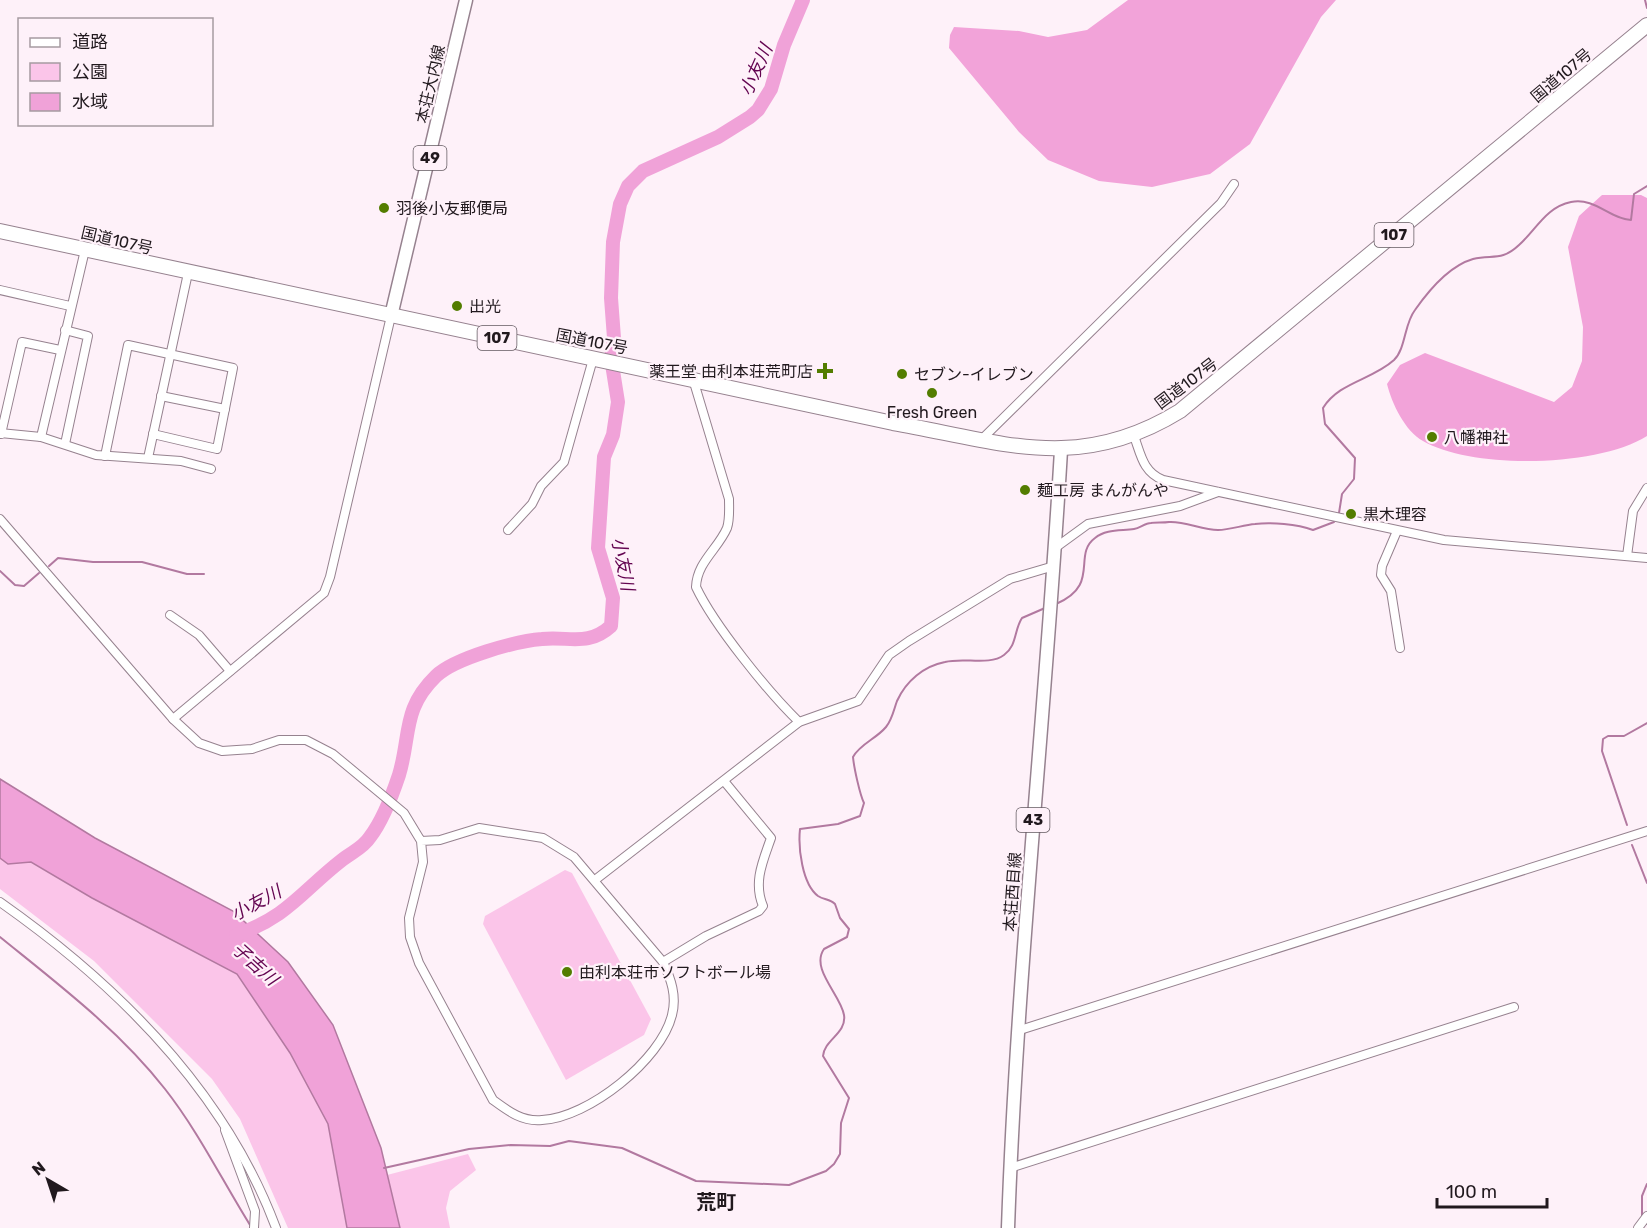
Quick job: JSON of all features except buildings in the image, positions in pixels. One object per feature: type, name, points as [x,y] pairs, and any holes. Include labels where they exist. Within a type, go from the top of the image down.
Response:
[{"type":"highway","name":"国道107号","points":[[0,231],[188,273],[693,378],[893,423],[1027,447],[1061,450],[1097,446],[1134,436],[1180,411],[1647,25]]},
{"type":"main road","name":"本荘大内線","points":[[391,316],[466,0]]},
{"type":"main road","name":"本荘西目線","points":[[1008,1228],[1037,761],[1052,606],[1061,450]]},
{"type":"street","points":[[983,438],[1221,203],[1234,184]]},
{"type":"street","points":[[41,437],[85,250]]},
{"type":"street","points":[[148,458],[188,273]]},
{"type":"street","points":[[0,290],[70,306]]},
{"type":"street","points":[[173,719],[324,592],[330,577],[391,316]]},
{"type":"street","points":[[65,330],[88,336],[65,444]]},
{"type":"street","points":[[60,350],[22,342],[1,434],[41,437],[105,456],[181,461],[211,469]]},
{"type":"street","points":[[105,456],[128,345],[232,368],[217,449],[153,434]]},
{"type":"street","points":[[508,530],[532,504],[541,486],[564,462],[597,359]]},
{"type":"street","points":[[693,378],[729,499],[727,528],[701,566],[696,587],[737,647],[799,722]]},
{"type":"street","points":[[161,396],[225,409]]},
{"type":"street","points":[[1134,436],[1144,465],[1151,475],[1218,492],[1397,531],[1464,542],[1647,558]]},
{"type":"street","points":[[1627,556],[1633,511],[1647,488]]},
{"type":"street","points":[[1056,548],[1088,524],[1180,506],[1218,492]]},
{"type":"street","points":[[0,519],[173,719],[199,743],[222,751],[252,749],[279,740],[306,740],[333,754],[404,813],[421,841],[423,862],[409,918],[410,937],[418,963],[493,1100],[513,1114],[543,1120],[591,1104],[618,1085],[650,1053],[668,1028],[673,1014],[673,987],[663,962],[574,857],[543,838],[479,828],[440,840],[421,841]]},
{"type":"street","points":[[1397,531],[1382,566],[1381,575],[1391,591],[1400,648]]},
{"type":"street","points":[[595,880],[799,722],[858,700],[889,655],[985,592],[1010,579],[1054,566]]},
{"type":"street","points":[[171,615],[199,635],[230,671]]},
{"type":"street","points":[[663,962],[706,936],[759,911],[763,906],[757,893],[758,880],[771,838],[724,781]]},
{"type":"street","points":[[1020,1030],[1647,831]]},
{"type":"street","points":[[0,902],[105,988],[181,1064],[223,1120],[258,1180],[276,1228]]},
{"type":"street","points":[[1010,1168],[1514,1007]]},
{"type":"street","points":[[223,1120],[255,1211],[254,1228]]},
{"type":"street","points":[[1638,1228],[1646,1218]]},
{"type":"green space","points":[[0,858],[8,864],[30,862],[92,898],[237,974],[290,1053],[328,1124],[347,1228],[288,1228],[240,1119],[212,1079],[94,961],[0,889]]},
{"type":"green space","name":"由利本荘市ソフトボール場","points":[[565,870],[572,873],[651,1019],[644,1035],[566,1080],[483,924],[485,916]]},
{"type":"green space","points":[[468,1154],[476,1170],[450,1191],[446,1208],[450,1228],[400,1228],[387,1175]]},
{"type":"shaded area","points":[[1128,0],[1336,0],[1321,17],[1250,144],[1210,174],[1152,187],[1099,181],[1048,160],[1019,132],[949,48],[950,35],[954,27],[1019,31],[1048,37],[1087,30]]},
{"type":"shaded area","points":[[1602,195],[1641,195],[1647,198],[1647,436],[1625,446],[1598,454],[1535,461],[1472,457],[1445,450],[1416,436],[1400,416],[1387,384],[1400,365],[1425,353],[1554,402],[1572,387],[1582,361],[1583,327],[1568,247],[1579,216]]},
{"type":"water","name":"子吉川","points":[[0,779],[95,838],[233,911],[288,962],[333,1025],[381,1148],[400,1228],[347,1228],[328,1124],[290,1053],[237,974],[92,898],[31,862],[8,864],[0,858]]},
{"type":"waterway","name":"小友川","points":[[236,935],[282,912],[328,871],[367,841],[383,815],[396,783],[413,711],[425,688],[436,676],[457,663],[502,647],[552,638],[586,639],[611,626],[613,598],[598,548],[604,457],[613,435],[618,402],[611,358],[614,338],[611,298],[613,242],[620,204],[628,186],[643,171],[718,137],[758,110],[771,89],[784,45],[803,0]]},
{"type":"waterway","points":[[1645,0],[1647,8]]},
{"type":"waterway","points":[[1339,513],[1342,494],[1354,479],[1355,458],[1325,424],[1323,408],[1338,392],[1394,360],[1401,349],[1411,316],[1433,287],[1464,262],[1507,254],[1525,239],[1548,214],[1562,205],[1580,201],[1595,205],[1623,219],[1631,220],[1634,194],[1647,186]]},
{"type":"waterway","points":[[1056,604],[1078,588],[1089,545],[1104,533],[1134,529],[1147,524],[1175,522],[1218,530],[1276,523],[1313,530],[1334,522]]},
{"type":"waterway","points":[[49,566],[58,558],[93,562],[142,562],[187,574],[204,574]]},
{"type":"waterway","points":[[0,571],[15,585],[24,586],[39,573]]},
{"type":"waterway","points":[[384,1168],[469,1149],[511,1145],[550,1146],[569,1141],[622,1148],[696,1181],[789,1185],[826,1171],[840,1154],[841,1123],[849,1098],[823,1056],[827,1045],[842,1027],[844,1015],[823,973],[821,957],[824,949],[847,937],[849,929],[840,918],[835,904],[818,896],[808,883],[801,855],[800,829],[838,824],[860,816],[864,803],[853,757],[886,727],[905,687],[916,676],[930,667],[945,662],[984,661],[1004,655],[1013,643],[1022,618],[1045,608]]},
{"type":"waterway","points":[[1627,825],[1602,751],[1603,739],[1608,736],[1624,736],[1647,723]]},
{"type":"waterway","points":[[1632,845],[1647,883]]},
{"type":"waterway","points":[[0,937],[87,1008],[147,1067],[188,1122],[250,1225]]},
{"type":"waterway","points":[[1642,1219],[1642,1196],[1647,1184]]},
{"type":"place","name":"羽後小友郵便局","points":[[384,208]]},
{"type":"place","name":"出光","points":[[457,306]]},
{"type":"place","name":"薬王堂 由利本荘荒町店","points":[[825,371]]},
{"type":"place","name":"セブン-イレブン","points":[[902,374]]},
{"type":"place","name":"Fresh Green","points":[[932,393]]},
{"type":"place","name":"八幡神社","points":[[1432,437]]},
{"type":"place","name":"麺工房 まんがんや","points":[[1025,490]]},
{"type":"place","name":"黒木理容","points":[[1351,514]]},
{"type":"place","name":"由利本荘市ソフトボール場","points":[[567,972]]},
{"type":"district","name":"荒町","points":[[716,1202]]}]
